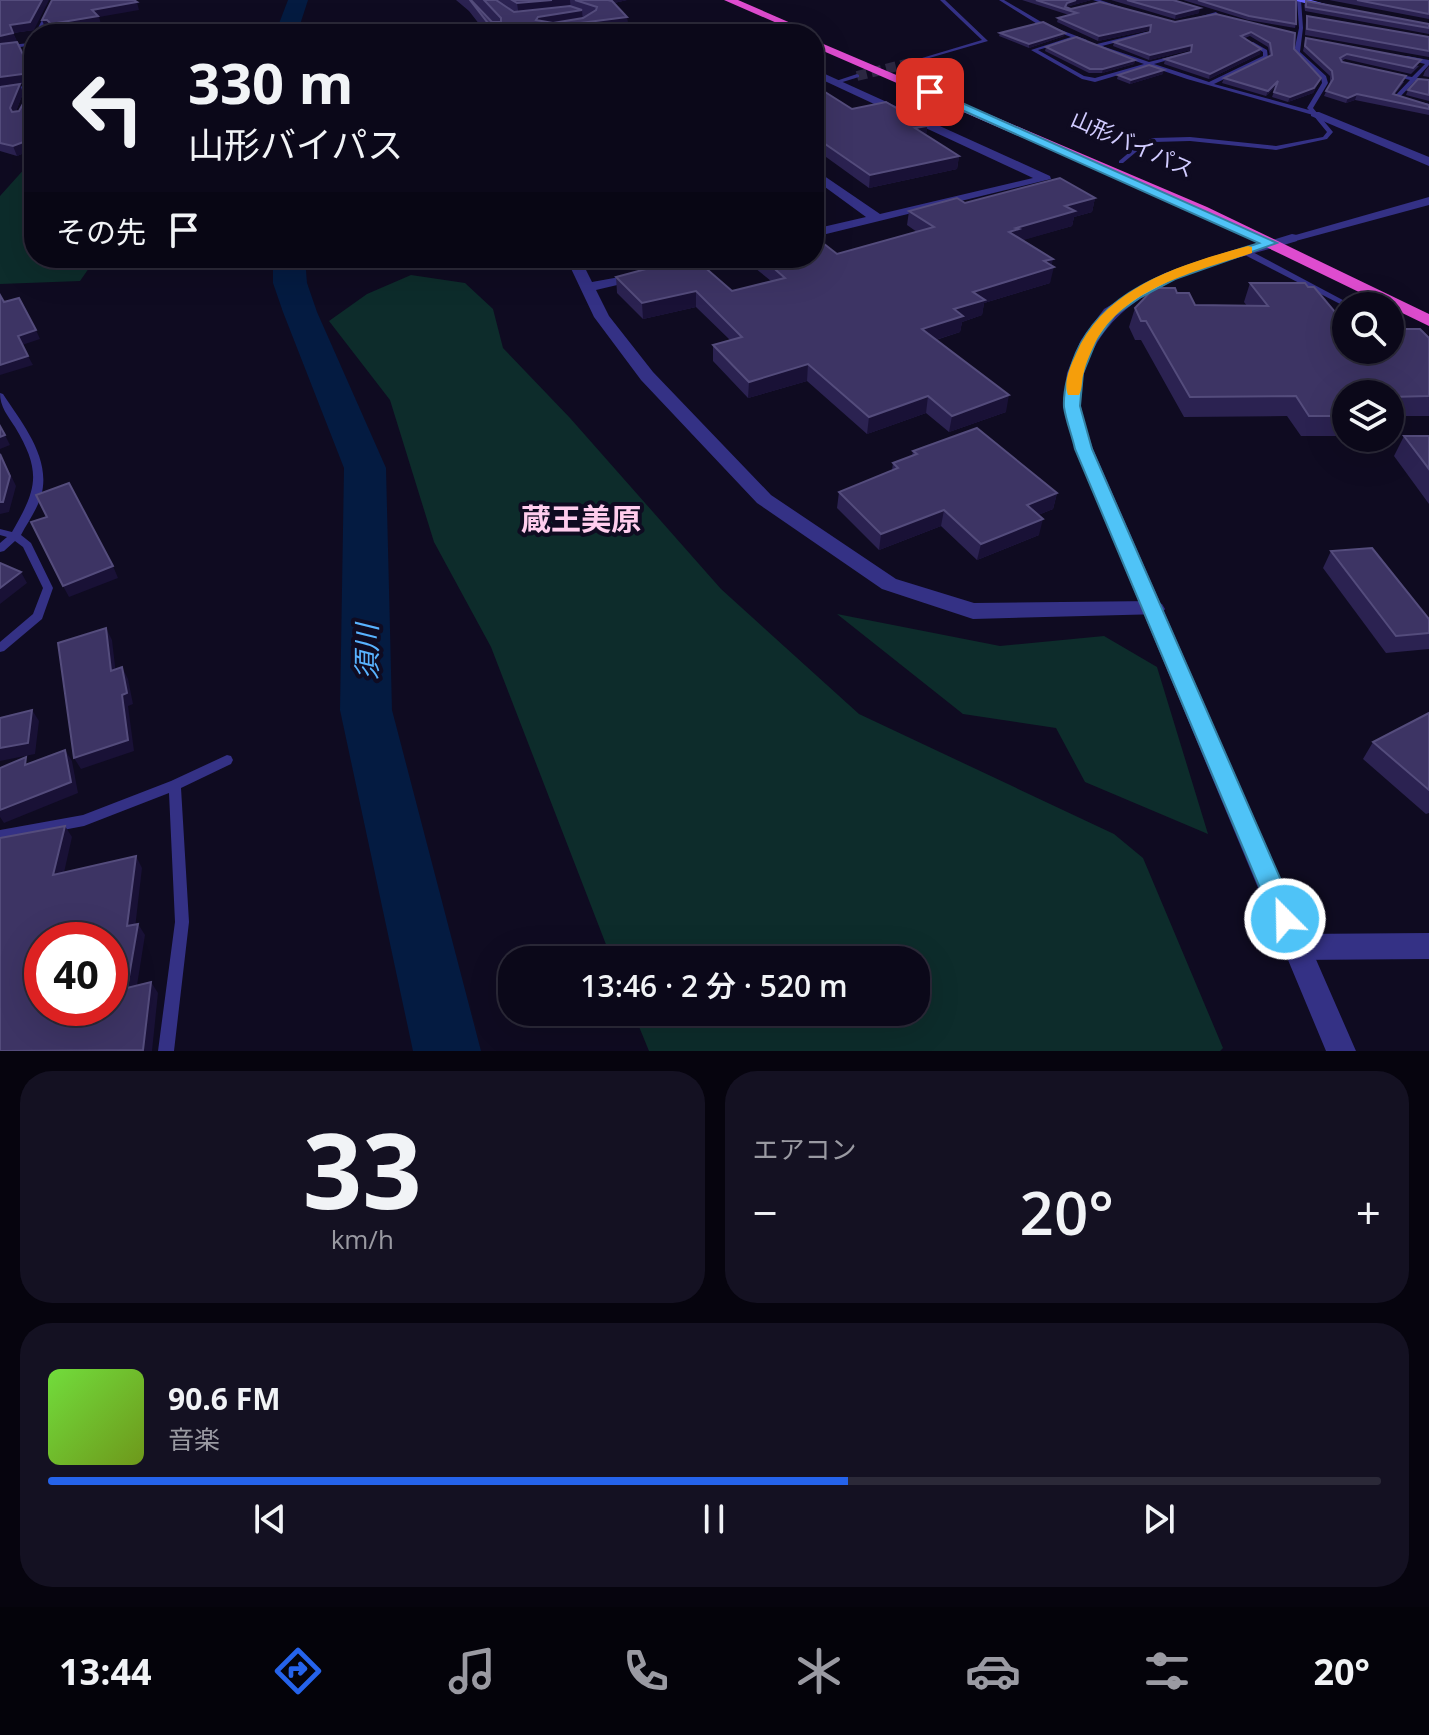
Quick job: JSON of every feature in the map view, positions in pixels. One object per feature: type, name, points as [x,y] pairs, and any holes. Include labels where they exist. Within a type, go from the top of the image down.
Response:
[{"type":"highway","points":[[710,0],[768,24]]},
{"type":"highway","name":"山形バイパス","points":[[729,0],[787,24]]},
{"type":"highway","name":"山形バイパス","points":[[824,40],[1121,162],[1292,238],[1429,304]]},
{"type":"highway","name":"山形バイパス","points":[[824,47],[1092,161],[1271,243],[1429,321]]},
{"type":"main road","points":[[1299,0],[1338,9]]},
{"type":"street","points":[[824,77],[1045,179],[824,231]]},
{"type":"street","points":[[1315,114],[1429,162]]},
{"type":"street","points":[[824,180],[877,218]]},
{"type":"street","points":[[1341,1051],[1084,449],[1072,406],[1075,373],[1089,340],[1110,312],[1170,276],[1271,243],[1429,201]]},
{"type":"street","points":[[577,268],[602,317],[647,376],[764,499],[889,584],[973,611],[1154,609]]},
{"type":"street","points":[[586,288],[670,268]]},
{"type":"street","points":[[1297,947],[1429,946]]},
{"type":"lane","points":[[42,24],[54,0]]},
{"type":"lane","points":[[914,62],[985,41],[942,0]]},
{"type":"lane","points":[[1003,1],[1014,0]]},
{"type":"lane","points":[[1121,162],[1140,146],[1170,138],[1276,148],[1325,138],[1330,132],[1310,108],[1325,83],[1324,77],[1297,52],[1299,0]]},
{"type":"lane","points":[[1003,1],[1041,24],[1150,65],[1315,114]]},
{"type":"lane","points":[[1084,6],[1097,1],[1129,10]]},
{"type":"lane","points":[[1204,10],[1229,17]]},
{"type":"lane","points":[[1180,23],[1216,13]]},
{"type":"lane","points":[[1300,15],[1314,17]]},
{"type":"lane","points":[[1286,32],[1300,34]]},
{"type":"lane","points":[[1098,46],[1146,33]]},
{"type":"lane","points":[[1075,37],[1034,50],[1082,77],[1095,80],[1187,53]]},
{"type":"lane","points":[[1209,84],[1259,63],[1266,57],[1265,51],[1246,40]]},
{"type":"lane","points":[[0,48],[24,44]]},
{"type":"lane","points":[[1400,57],[1429,62]]},
{"type":"lane","points":[[1429,62],[1396,98],[1429,106]]},
{"type":"lane","points":[[1385,73],[1429,82]]},
{"type":"lane","points":[[836,82],[857,76]]},
{"type":"lane","points":[[0,91],[24,90]]},
{"type":"lane","points":[[1244,251],[1332,297]]},
{"type":"lane","points":[[1404,335],[1429,348]]},
{"type":"lane","points":[[0,396],[34,453],[38,473],[37,494],[15,536],[0,549]]},
{"type":"lane","points":[[0,532],[15,536],[27,545],[48,588],[38,616],[0,648]]},
{"type":"lane","points":[[0,836],[84,820],[175,785],[227,760]]},
{"type":"lane","points":[[166,1051],[182,922],[175,785]]},
{"type":"green space","points":[[24,169],[24,268],[89,268],[80,281],[0,284],[0,196]]},
{"type":"green space","points":[[411,275],[465,283],[493,309],[503,348],[570,418],[721,589],[859,714],[1114,834],[1143,858],[1223,1048],[1220,1051],[649,1051],[639,1026],[930,1026],[930,946],[607,946],[491,647],[434,542],[390,400],[329,321],[367,294]]},
{"type":"green space","points":[[837,614],[1000,646],[1104,636],[1157,667],[1208,834],[1085,782],[1056,728],[963,714]]},
{"type":"building","points":[[0,0],[42,0],[30,22],[10,25],[13,33],[0,36]]},
{"type":"building","points":[[52,0],[137,2],[92,10],[98,16],[51,24],[42,20]]},
{"type":"building","points":[[470,0],[492,22],[501,22],[501,18],[484,0],[496,0],[514,12],[570,6],[582,10],[538,17],[536,20],[553,23],[583,18],[596,10],[597,7],[575,0],[612,1],[627,17],[572,24],[489,24]]},
{"type":"building","points":[[512,0],[552,0],[517,3]]},
{"type":"building","points":[[1036,0],[1076,0],[1067,3],[1065,7],[1071,9],[1100,2],[1175,22],[1216,14],[1295,33],[1294,49],[1321,78],[1314,88],[1290,97],[1274,92],[1278,81],[1268,91],[1224,78],[1272,55],[1270,43],[1251,32],[1241,36],[1261,49],[1210,74],[1165,59],[1191,52],[1192,45],[1150,55],[1114,42],[1150,32],[1151,25],[1099,36],[1058,18],[1077,13]]},
{"type":"building","points":[[1127,0],[1173,0],[1200,8],[1176,14]]},
{"type":"building","points":[[1198,0],[1296,0],[1296,24],[1249,16]]},
{"type":"building","points":[[1357,0],[1429,0],[1429,14]]},
{"type":"building","points":[[1306,1],[1429,24],[1429,28],[1306,7]]},
{"type":"building","points":[[1307,16],[1429,37],[1429,51],[1307,29]]},
{"type":"building","points":[[1043,22],[1065,33],[1029,44],[1000,33]]},
{"type":"building","points":[[1076,37],[1135,60],[1103,69],[1090,69],[1046,47]]},
{"type":"building","points":[[1306,38],[1421,60],[1413,68],[1347,54],[1340,58],[1342,62],[1406,76],[1393,94],[1429,105],[1429,109],[1357,94],[1348,98],[1326,91],[1333,79],[1332,71],[1305,46]]},
{"type":"building","points":[[17,42],[24,57],[24,74],[0,77],[0,44]]},
{"type":"building","points":[[1149,65],[1164,70],[1131,80],[1118,75]]},
{"type":"building","points":[[1418,79],[1429,80],[1429,95],[1408,90]]},
{"type":"building","points":[[20,84],[10,108],[12,112],[19,111],[24,102],[24,142],[13,146],[0,143],[0,87]]},
{"type":"building","points":[[824,91],[852,109],[886,102],[927,126],[915,128],[959,156],[870,175],[824,144]]},
{"type":"building","points":[[1060,178],[1095,198],[1065,206],[1075,211],[1009,232],[1053,259],[1044,261],[1054,267],[973,292],[985,300],[954,309],[963,316],[922,329],[1009,395],[952,416],[928,396],[869,417],[808,364],[749,382],[713,345],[742,337],[696,291],[642,303],[616,277],[650,268],[706,268],[732,291],[785,278],[774,268],[824,268],[824,244],[837,254],[934,227],[909,211],[957,198],[965,203]]},
{"type":"building","points":[[1250,283],[1305,283],[1308,287],[1314,287],[1332,308],[1332,364],[1404,364],[1404,329],[1420,329],[1429,338],[1429,396],[1404,397],[1404,380],[1332,380],[1332,416],[1309,416],[1296,396],[1190,397],[1146,321],[1141,321],[1135,308],[1154,288],[1175,288],[1177,293],[1189,293],[1195,305],[1268,306]]},
{"type":"building","points":[[0,295],[4,302],[19,298],[36,330],[18,336],[28,356],[0,365]]},
{"type":"building","points":[[977,428],[1057,493],[1027,505],[1043,519],[981,544],[944,510],[881,534],[839,492],[898,468],[893,463],[917,454],[913,451]]},
{"type":"building","points":[[1404,436],[1429,436],[1429,469]]},
{"type":"building","points":[[0,454],[10,476],[3,502],[0,502]]},
{"type":"building","points":[[69,483],[113,566],[63,586],[31,522],[47,517],[36,495]]},
{"type":"building","points":[[1372,548],[1429,619],[1429,633],[1396,636],[1331,551]]},
{"type":"building","points":[[0,563],[21,572],[0,588]]},
{"type":"building","points":[[106,628],[111,671],[122,667],[127,693],[122,695],[128,740],[74,758],[58,643]]},
{"type":"building","points":[[32,710],[28,743],[0,748],[0,718]]},
{"type":"building","points":[[1429,713],[1429,790],[1373,742]]},
{"type":"building","points":[[65,750],[71,782],[0,810],[0,768],[26,757],[25,765]]},
{"type":"building","points":[[65,826],[53,875],[136,856],[128,922],[24,922],[24,1026],[128,1026],[128,988],[151,982],[143,1050],[0,1051],[0,838]]},
{"type":"building","points":[[138,924],[128,982],[128,926]]},
{"type":"waterway","name":"須川","points":[[290,24],[298,0]]},
{"type":"waterway","name":"須川","points":[[289,268],[290,283],[300,312],[365,468],[366,710],[447,1051]]},
{"type":"tunnel","points":[[857,76],[914,62]]},
{"type":"slow traffic","points":[[1074,392],[1075,373],[1089,340],[1110,312],[1170,276],[1248,250]]},
{"type":"district","name":"蔵王美原","points":[[581,518]]},
{"type":"route","points":[[930,92],[1271,243],[1170,276],[1110,312],[1089,340],[1075,373],[1072,406],[1084,449],[1285,919]]}]
